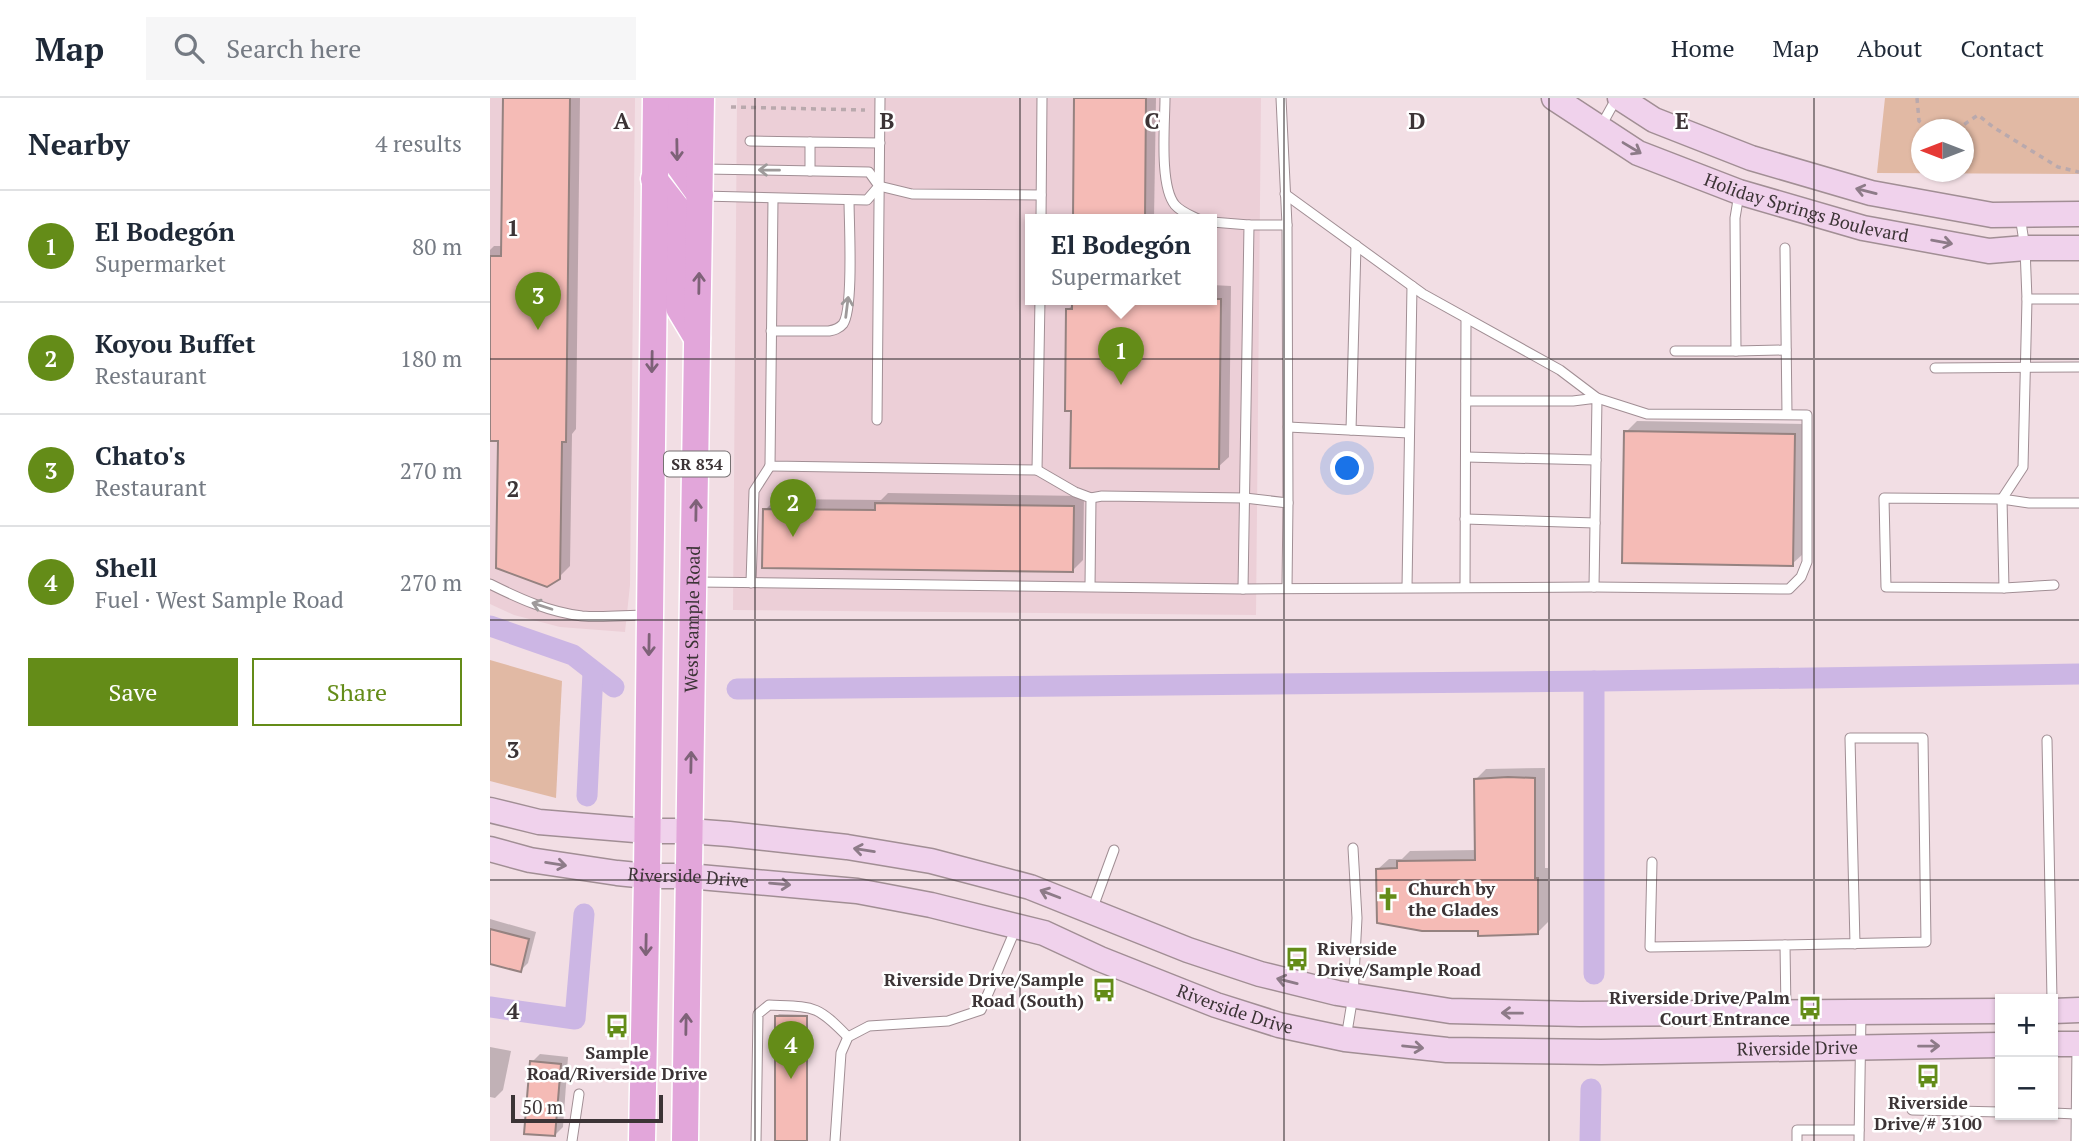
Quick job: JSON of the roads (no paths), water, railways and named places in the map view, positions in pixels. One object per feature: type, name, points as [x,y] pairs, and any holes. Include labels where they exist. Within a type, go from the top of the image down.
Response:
[{"type":"main road","name":"SR 834","points":[[642,1141],[656,98]]},
{"type":"main road","points":[[676,98],[677,163],[700,195]]},
{"type":"main road","name":"West Sample Road","points":[[685,1141],[701,98]]},
{"type":"main road","points":[[654,179],[679,211],[679,308],[698,340]]},
{"type":"street","name":"Holiday Springs Boulevard","points":[[1554,98],[1638,153],[1740,192],[1863,228],[1989,251],[2079,248]]},
{"type":"street","name":"Holiday Springs Boulevard","points":[[1618,98],[1654,120],[1751,158],[1871,193],[1992,215],[2079,214]]},
{"type":"street","name":"Riverside Drive","points":[[490,810],[539,822],[647,831],[689,831],[847,847],[931,860],[1030,887],[1188,950],[1260,974],[1353,996],[1450,1011],[1580,1014],[1995,1011]]},
{"type":"street","name":"Riverside Drive","points":[[490,849],[530,860],[647,876],[688,876],[857,891],[931,905],[1044,933],[1100,959],[1216,1005],[1279,1025],[1345,1039],[1447,1050],[1601,1052],[1995,1045]]},
{"type":"street","points":[[2058,1011],[2079,1010]]},
{"type":"lane","points":[[877,420],[880,98]]},
{"type":"lane","points":[[1041,214],[1042,98]]},
{"type":"lane","points":[[1165,98],[1164,169],[1167,187],[1174,204],[1187,214]]},
{"type":"lane","points":[[1281,98],[1287,225],[1287,588]]},
{"type":"lane","points":[[1600,128],[1618,98]]},
{"type":"lane","points":[[750,141],[880,143]]},
{"type":"lane","points":[[810,142],[810,171]]},
{"type":"lane","points":[[701,169],[869,172],[880,186],[912,194],[1041,195]]},
{"type":"lane","points":[[700,195],[867,200],[880,186]]},
{"type":"lane","points":[[1736,351],[1735,218],[1740,192]]},
{"type":"lane","points":[[695,582],[1242,589],[1789,589],[1801,578],[1807,562],[1807,415],[1647,414],[1597,398],[1560,370],[1412,286],[1285,194]]},
{"type":"lane","points":[[751,583],[754,491],[769,467],[773,198]]},
{"type":"lane","points":[[771,331],[829,331],[842,325],[847,316],[849,291],[849,200]]},
{"type":"lane","points":[[2004,588],[2002,499],[2023,467],[2027,299],[2025,248],[2019,214]]},
{"type":"lane","points":[[1217,222],[1287,225]]},
{"type":"lane","points":[[1242,589],[1249,225]]},
{"type":"lane","points":[[1351,430],[1356,245]]},
{"type":"lane","points":[[1784,248],[1787,414]]},
{"type":"lane","points":[[1407,587],[1412,286]]},
{"type":"lane","points":[[2027,299],[2079,299]]},
{"type":"lane","points":[[1038,470],[1040,305]]},
{"type":"lane","points":[[1465,587],[1466,318]]},
{"type":"lane","points":[[1675,351],[1786,350]]},
{"type":"lane","points":[[1935,368],[2079,367]]},
{"type":"lane","points":[[1466,401],[1573,401],[1597,398]]},
{"type":"lane","points":[[1594,587],[1597,398]]},
{"type":"lane","points":[[1288,427],[1409,433]]},
{"type":"lane","points":[[1466,457],[1596,460]]},
{"type":"lane","points":[[769,467],[1038,470],[1075,492],[1091,498],[1245,498],[1288,503]]},
{"type":"lane","points":[[1090,586],[1091,498]]},
{"type":"lane","points":[[2054,585],[2004,588],[1886,587],[1884,498],[2079,503]]},
{"type":"lane","points":[[1465,519],[1595,523]]},
{"type":"lane","points":[[490,584],[523,600],[555,611],[584,616],[649,615]]},
{"type":"lane","points":[[1652,862],[1650,947],[1856,944],[1926,942],[1923,738],[1850,738],[1856,944]]},
{"type":"lane","points":[[2048,740],[2052,994]]},
{"type":"lane","points":[[1345,1039],[1353,996],[1357,918],[1353,848]]},
{"type":"lane","points":[[1092,910],[1114,850]]},
{"type":"lane","points":[[835,1141],[841,1053],[848,1037],[869,1026],[948,1021],[981,1010],[1017,927]]},
{"type":"lane","points":[[1785,945],[1786,1013]]},
{"type":"lane","points":[[756,1141],[758,1014],[769,1005],[812,1007],[828,1016],[848,1037]]},
{"type":"lane","points":[[1858,1141],[1861,1012]]},
{"type":"lane","points":[[2069,1044],[2076,1141]]},
{"type":"lane","points":[[572,1141],[579,1094]]},
{"type":"lane","points":[[1912,1110],[1995,1112]]},
{"type":"lane","points":[[2058,1113],[2076,1114]]},
{"type":"lane","points":[[1797,1141],[1797,1130],[1859,1130]]},
{"type":"waterway","points":[[490,626],[573,655],[614,687]]},
{"type":"waterway","points":[[587,796],[593,672]]},
{"type":"waterway","points":[[737,689],[2079,674]]},
{"type":"waterway","points":[[1594,681],[1594,974]]},
{"type":"waterway","points":[[490,1007],[575,1019],[584,914]]},
{"type":"waterway","points":[[1590,1141],[1591,1089]]},
{"type":"place","name":"Chato's","points":[[538,330]]},
{"type":"place","name":"El Bodegón","points":[[1121,385]]},
{"type":"place","name":"Koyou Buffet","points":[[793,537]]},
{"type":"place","name":"Church by the Glades","points":[[1388,899]]},
{"type":"place","name":"Riverside Drive/Sample Road","points":[[1297,959]]},
{"type":"place","name":"Riverside Drive/Sample Road (South)","points":[[1104,990]]},
{"type":"place","name":"Riverside Drive/Palm Court Entrance","points":[[1810,1008]]},
{"type":"place","name":"Sample Road/Riverside Drive","points":[[617,1026]]},
{"type":"place","name":"Riverside Drive/# 3100","points":[[1928,1076]]},
{"type":"place","name":"Shell","points":[[791,1079]]}]
